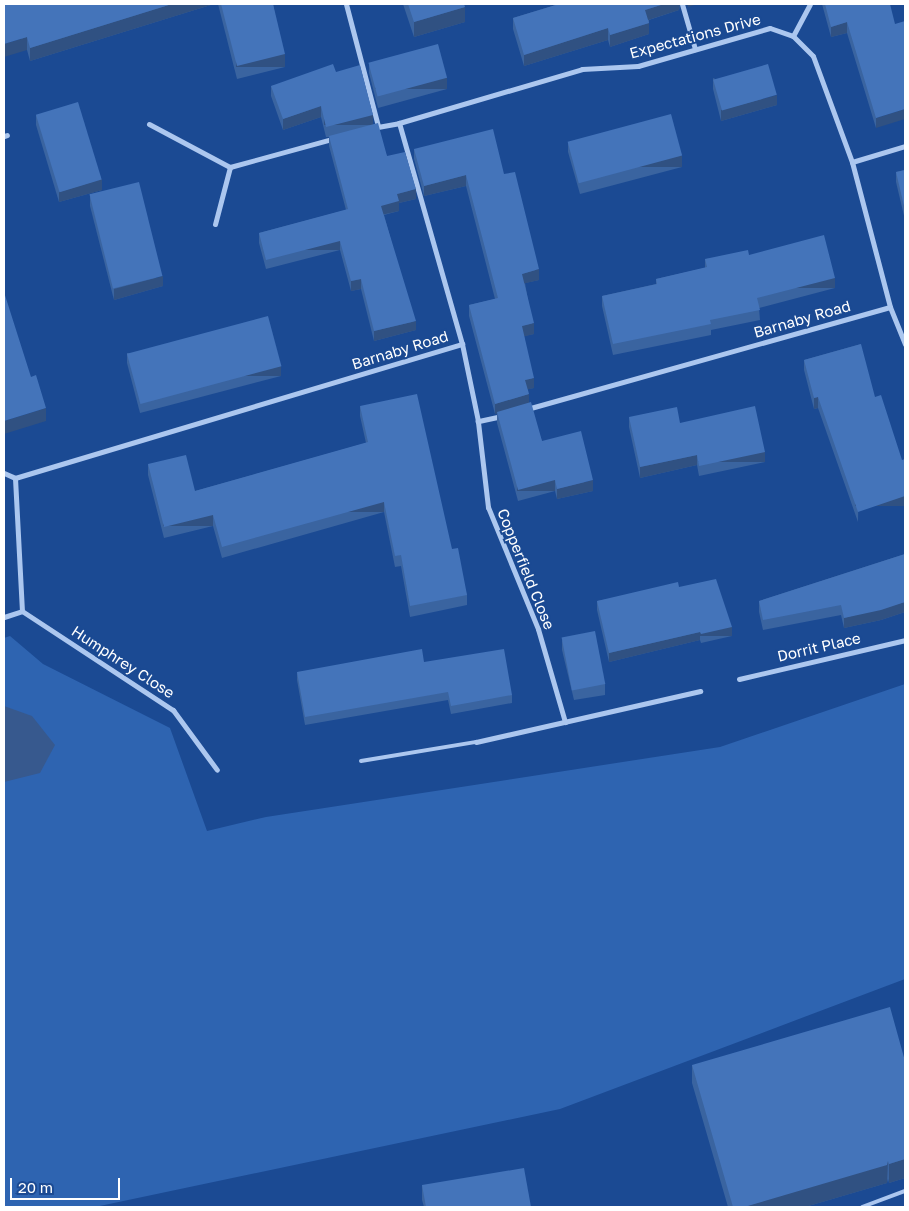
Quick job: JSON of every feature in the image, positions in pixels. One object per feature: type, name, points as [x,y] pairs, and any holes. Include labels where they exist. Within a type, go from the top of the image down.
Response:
[{"type":"street","points":[[346,4],[378,126]]},
{"type":"street","points":[[682,4],[695,49]]},
{"type":"street","points":[[793,36],[810,4]]},
{"type":"street","name":"Expectations Drive","points":[[369,129],[399,123],[582,69],[638,66],[770,28],[793,36],[813,56],[852,162],[890,307]]},
{"type":"street","points":[[399,123],[462,344]]},
{"type":"street","points":[[149,124],[230,167],[341,136]]},
{"type":"street","points":[[852,162],[905,146]]},
{"type":"street","points":[[215,224],[230,167]]},
{"type":"street","points":[[890,307],[905,344]]},
{"type":"street","name":"Barnaby Road","points":[[517,412],[890,307]]},
{"type":"street","name":"Barnaby Road","points":[[15,478],[462,344],[478,421]]},
{"type":"street","points":[[478,421],[508,415]]},
{"type":"street","name":"Copperfield Close","points":[[478,421],[488,507],[538,629],[565,722]]},
{"type":"street","points":[[4,473],[15,478],[22,611],[4,617]]},
{"type":"street","name":"Humphrey Close","points":[[22,611],[173,710],[216,770]]},
{"type":"street","name":"Dorrit Place","points":[[740,679],[905,640]]},
{"type":"street","points":[[476,742],[700,691]]},
{"type":"lane","points":[[361,761],[476,742]]},
{"type":"lane","points":[[862,1207],[905,1191]]},
{"type":"shaded area","points":[[10,636],[43,664],[170,728],[207,831],[266,817],[720,747],[905,684],[905,979],[560,1109],[95,1207],[4,1207],[4,638]]},
{"type":"shaded area","points":[[4,706],[32,716],[55,745],[40,773],[4,782]]},
{"type":"building","points":[[4,4],[172,4],[30,48],[27,37],[4,44]]},
{"type":"building","points":[[221,4],[273,4],[285,54],[237,66]]},
{"type":"building","points":[[408,4],[464,4],[465,7],[414,22]]},
{"type":"building","points":[[559,4],[664,4],[645,10],[649,23],[610,35],[608,28],[524,55],[513,18]]},
{"type":"building","points":[[825,4],[890,4],[895,24],[905,21],[905,109],[876,118],[847,22],[831,27]]},
{"type":"building","points":[[438,44],[447,78],[378,96],[368,63]]},
{"type":"building","points":[[333,64],[336,72],[360,65],[373,115],[326,127],[321,106],[283,119],[271,86]]},
{"type":"building","points":[[768,64],[777,95],[722,110],[713,80]]},
{"type":"building","points":[[78,102],[102,179],[60,192],[36,115]]},
{"type":"building","points":[[671,114],[682,156],[579,183],[568,142]]},
{"type":"building","points":[[378,123],[387,156],[405,152],[416,189],[397,194],[399,201],[381,206],[416,321],[374,331],[361,279],[351,281],[340,241],[266,260],[259,233],[348,209],[329,136]]},
{"type":"building","points":[[493,129],[504,174],[515,172],[539,269],[522,274],[534,323],[522,326],[534,378],[525,380],[529,394],[495,404],[469,305],[498,298],[466,175],[424,186],[414,149]]},
{"type":"building","points":[[905,170],[905,210],[896,172]]},
{"type":"building","points":[[139,182],[162,276],[113,288],[90,194]]},
{"type":"building","points":[[824,235],[835,278],[757,298],[760,310],[710,320],[711,324],[613,344],[602,296],[657,284],[656,279],[707,267],[705,259],[748,250],[749,255]]},
{"type":"building","points":[[4,292],[31,377],[36,375],[46,408],[4,421]]},
{"type":"building","points":[[268,316],[281,366],[140,404],[127,354]]},
{"type":"building","points":[[861,344],[875,397],[881,395],[902,460],[905,459],[905,496],[858,512],[818,397],[814,398],[804,360]]},
{"type":"building","points":[[417,394],[452,549],[458,548],[467,595],[410,606],[401,555],[395,556],[384,502],[222,547],[213,515],[164,527],[148,464],[186,455],[195,491],[368,442],[360,406]]},
{"type":"building","points":[[531,402],[542,441],[581,431],[593,480],[557,489],[555,480],[518,490],[497,412]]},
{"type":"building","points":[[755,406],[765,452],[699,466],[697,455],[640,467],[629,417],[677,407],[680,423]]},
{"type":"building","points":[[905,554],[905,602],[881,610],[844,618],[841,605],[763,620],[759,601]]},
{"type":"building","points":[[716,579],[732,627],[701,634],[700,632],[609,653],[597,601],[678,582],[679,587]]},
{"type":"building","points":[[595,631],[605,684],[572,690],[562,637]]},
{"type":"building","points":[[422,649],[424,662],[504,649],[512,695],[451,706],[448,692],[305,717],[297,672]]},
{"type":"building","points":[[890,1007],[905,1061],[905,1159],[889,1164],[888,1161],[887,1165],[744,1207],[733,1207],[692,1065]]},
{"type":"building","points":[[524,1168],[531,1207],[426,1207],[422,1185]]}]
